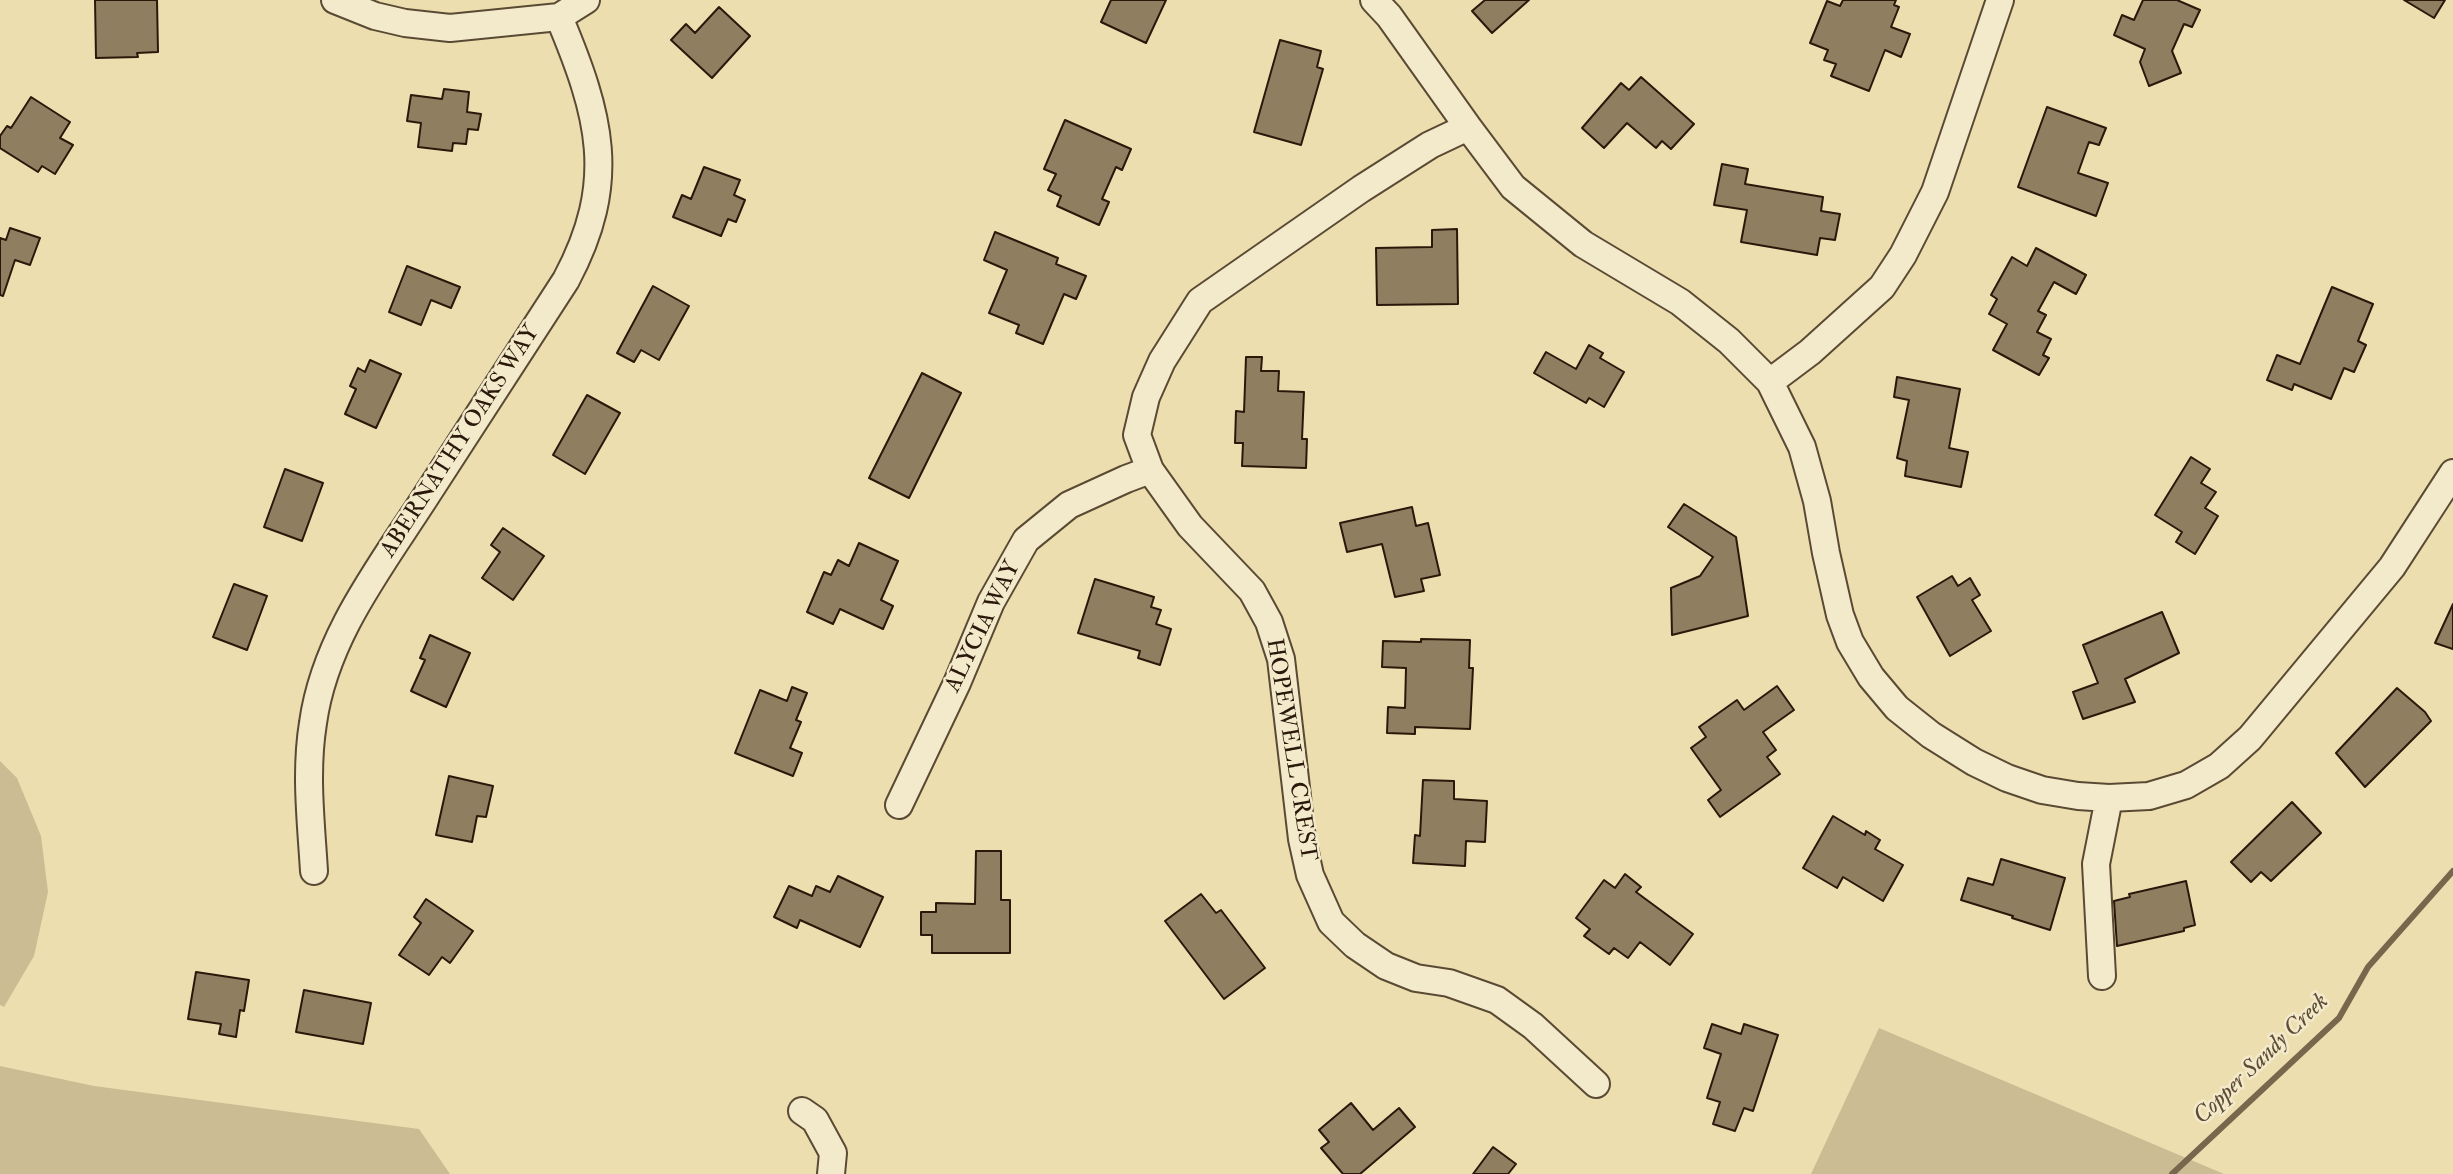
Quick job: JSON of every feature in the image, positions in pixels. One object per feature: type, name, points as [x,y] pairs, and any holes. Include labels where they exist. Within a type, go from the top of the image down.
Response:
[{"type":"street","points":[[335,0],[376,16],[405,23],[450,28],[559,17],[586,0]]},
{"type":"street","points":[[1374,0],[1413,48],[1513,187],[1583,244],[1681,302],[1729,341],[1770,382],[1802,447],[1817,501],[1840,615],[1850,642],[1871,677],[1897,708],[1931,735],[1974,762],[2007,778],[2042,790],[2078,796],[2149,796],[2186,785],[2218,766],[2249,738],[2392,568],[2453,473]]},
{"type":"street","points":[[1770,382],[1810,352],[1882,287],[1903,255],[1935,192],[2000,0]]},
{"type":"street","name":"ABERNATHY OAKS WAY","points":[[314,871],[308,784],[313,723],[319,693],[341,635],[370,581],[566,280],[582,251],[592,222],[598,191],[596,130],[581,70],[559,17]]},
{"type":"street","name":"HOPEWELL CREST","points":[[1468,127],[1430,145],[1360,189],[1200,301],[1162,361],[1146,397],[1137,435],[1150,470],[1190,526],[1252,591],[1269,622],[1281,659],[1302,839],[1310,875],[1331,922],[1354,945],[1386,966],[1416,978],[1449,983],[1497,1000],[1534,1026],[1596,1084]]},
{"type":"street","name":"ALYCIA WAY","points":[[899,806],[957,683],[991,602],[1026,540],[1069,505],[1150,470]]},
{"type":"street","points":[[2102,976],[2096,864],[2109,798]]},
{"type":"street","points":[[802,1111],[815,1120],[834,1153],[831,1174]]},
{"type":"shaded area","points":[[0,761],[17,778],[41,836],[48,892],[34,956],[4,1007],[0,1005]]},
{"type":"shaded area","points":[[1879,1028],[2224,1174],[1811,1174]]},
{"type":"shaded area","points":[[0,1066],[94,1086],[419,1129],[450,1174],[0,1174]]},
{"type":"building","points":[[95,0],[157,0],[158,52],[137,53],[138,57],[96,58]]},
{"type":"building","points":[[1111,0],[1166,0],[1146,43],[1101,22]]},
{"type":"building","points":[[1485,0],[1529,0],[1492,33],[1472,11]]},
{"type":"building","points":[[1843,0],[1896,0],[1894,5],[1899,7],[1891,27],[1910,34],[1901,57],[1885,50],[1869,91],[1831,76],[1836,64],[1824,60],[1828,50],[1810,43],[1827,1],[1840,6]]},
{"type":"building","points":[[2143,0],[2177,0],[2200,10],[2192,27],[2184,24],[2172,51],[2181,73],[2149,86],[2140,62],[2145,49],[2114,35],[2122,15],[2134,20]]},
{"type":"building","points":[[2404,0],[2445,0],[2434,18]]},
{"type":"building","points":[[719,7],[750,36],[712,78],[671,40],[686,24],[695,33]]},
{"type":"building","points":[[1280,40],[1321,51],[1317,67],[1323,69],[1301,145],[1254,132]]},
{"type":"building","points":[[1641,77],[1694,124],[1671,149],[1662,141],[1656,148],[1627,123],[1604,148],[1582,128],[1621,83],[1629,90]]},
{"type":"building","points":[[444,89],[469,92],[467,112],[481,114],[478,130],[468,129],[466,144],[453,143],[452,151],[418,147],[421,123],[407,121],[411,95],[442,99]]},
{"type":"building","points":[[31,97],[70,122],[60,138],[73,145],[55,174],[42,166],[38,172],[0,148],[0,136],[7,126],[11,128]]},
{"type":"building","points":[[2047,107],[2106,128],[2099,145],[2089,142],[2078,173],[2108,183],[2096,216],[2018,187]]},
{"type":"building","points":[[1065,120],[1131,149],[1122,170],[1116,167],[1102,199],[1109,202],[1099,225],[1057,206],[1061,196],[1048,190],[1056,174],[1044,169]]},
{"type":"building","points":[[1722,164],[1748,169],[1745,184],[1823,197],[1821,211],[1840,214],[1835,240],[1820,238],[1817,255],[1741,242],[1747,210],[1714,205]]},
{"type":"building","points":[[704,167],[740,180],[734,195],[745,200],[736,222],[728,219],[721,236],[673,217],[682,195],[691,199]]},
{"type":"building","points":[[10,228],[40,238],[30,265],[15,260],[3,296],[0,295],[0,238],[6,240]]},
{"type":"building","points":[[1457,229],[1458,304],[1377,305],[1376,248],[1432,247],[1432,230]]},
{"type":"building","points":[[995,232],[1058,258],[1056,264],[1086,276],[1076,299],[1064,294],[1043,344],[1016,333],[1019,325],[989,313],[1007,270],[984,260]]},
{"type":"building","points":[[2036,248],[2086,275],[2076,294],[2054,282],[2038,311],[2046,315],[2037,332],[2051,339],[2043,355],[2049,358],[2039,375],[1993,350],[2007,324],[1989,314],[1997,299],[1991,295],[2012,257],[2027,266]]},
{"type":"building","points":[[407,266],[460,287],[451,308],[431,300],[421,325],[389,312]]},
{"type":"building","points":[[653,286],[689,306],[659,360],[641,350],[634,362],[617,353]]},
{"type":"building","points":[[2332,287],[2373,304],[2358,341],[2366,345],[2354,372],[2344,368],[2331,399],[2294,384],[2292,390],[2267,380],[2277,355],[2300,364]]},
{"type":"building","points":[[1589,345],[1603,353],[1600,358],[1624,372],[1604,407],[1589,398],[1586,403],[1534,373],[1546,352],[1576,369]]},
{"type":"building","points":[[1246,357],[1262,357],[1261,371],[1279,371],[1278,391],[1304,392],[1302,439],[1307,439],[1306,468],[1242,466],[1243,443],[1235,443],[1236,411],[1244,412]]},
{"type":"building","points":[[370,360],[401,374],[376,428],[345,414],[356,389],[350,386],[358,368],[365,372]]},
{"type":"building","points":[[922,373],[961,393],[909,498],[869,478]]},
{"type":"building","points":[[1897,377],[1960,389],[1949,448],[1968,452],[1961,487],[1905,476],[1907,461],[1897,458],[1909,400],[1894,397]]},
{"type":"building","points":[[587,395],[620,413],[585,474],[553,455]]},
{"type":"building","points":[[2191,457],[2210,469],[2201,483],[2216,492],[2205,508],[2218,516],[2195,554],[2176,542],[2182,532],[2155,515]]},
{"type":"building","points":[[285,469],[323,483],[302,541],[264,527]]},
{"type":"building","points":[[1684,504],[1736,537],[1748,616],[1672,635],[1671,588],[1700,576],[1713,557],[1668,527]]},
{"type":"building","points":[[1412,507],[1416,526],[1428,523],[1440,575],[1421,579],[1424,591],[1395,597],[1382,544],[1347,552],[1340,523]]},
{"type":"building","points":[[503,528],[544,556],[513,600],[482,578],[500,552],[491,545]]},
{"type":"building","points":[[859,543],[898,561],[881,600],[893,606],[883,629],[840,609],[833,624],[807,612],[824,572],[831,575],[838,560],[849,566]]},
{"type":"building","points":[[1952,576],[1958,586],[1970,578],[1980,595],[1972,600],[1991,631],[1950,656],[1917,597]]},
{"type":"building","points":[[1095,579],[1154,597],[1151,607],[1161,610],[1156,624],[1171,629],[1160,665],[1138,658],[1140,651],[1078,633]]},
{"type":"building","points":[[234,584],[267,596],[247,650],[213,637]]},
{"type":"building","points":[[2453,604],[2453,649],[2435,643]]},
{"type":"building","points":[[2162,612],[2179,653],[2125,679],[2135,702],[2083,719],[2073,692],[2098,683],[2083,645]]},
{"type":"building","points":[[430,635],[470,653],[446,707],[411,691],[425,660],[420,658]]},
{"type":"building","points":[[1421,639],[1470,640],[1469,668],[1473,668],[1470,729],[1415,727],[1415,734],[1387,733],[1388,707],[1405,708],[1406,668],[1382,667],[1383,641],[1421,642]]},
{"type":"building","points":[[1777,686],[1794,710],[1763,732],[1776,750],[1767,757],[1780,774],[1720,817],[1708,800],[1721,790],[1691,748],[1706,737],[1699,727],[1737,700],[1744,710]]},
{"type":"building","points":[[792,687],[807,693],[796,720],[801,722],[790,748],[802,753],[793,776],[735,753],[760,690],[787,701]]},
{"type":"building","points":[[2397,688],[2425,712],[2431,721],[2365,787],[2336,753]]},
{"type":"building","points":[[449,776],[493,786],[486,817],[477,816],[472,842],[436,835]]},
{"type":"building","points":[[1423,780],[1454,781],[1454,799],[1487,801],[1485,842],[1466,841],[1465,866],[1413,863],[1415,835],[1420,836]]},
{"type":"building","points":[[2292,802],[2321,833],[2271,881],[2261,872],[2251,882],[2231,862]]},
{"type":"building","points":[[1833,816],[1865,835],[1866,831],[1880,840],[1875,849],[1903,865],[1883,901],[1843,877],[1837,888],[1803,868]]},
{"type":"building","points":[[976,851],[1001,851],[1001,900],[1010,900],[1010,953],[932,953],[932,935],[921,935],[921,912],[936,912],[936,903],[975,904]]},
{"type":"building","points":[[2001,859],[2065,878],[2050,930],[1961,900],[1968,878],[1993,885]]},
{"type":"building","points":[[1625,874],[1641,887],[1636,892],[1693,934],[1670,965],[1640,942],[1628,958],[1614,948],[1609,954],[1584,936],[1590,929],[1576,918],[1604,880],[1615,888]]},
{"type":"building","points":[[838,876],[883,897],[860,947],[800,920],[797,928],[774,917],[789,886],[812,896],[816,886],[830,892]]},
{"type":"building","points":[[2186,881],[2195,925],[2184,928],[2184,931],[2117,946],[2114,901],[2130,897],[2129,894]]},
{"type":"building","points":[[1201,894],[1216,913],[1221,910],[1265,968],[1224,999],[1165,921]]},
{"type":"building","points":[[426,899],[473,931],[450,963],[442,957],[429,975],[399,955],[421,923],[414,917]]},
{"type":"building","points":[[196,972],[249,980],[244,1011],[240,1010],[236,1037],[219,1034],[221,1024],[188,1019]]},
{"type":"building","points":[[304,990],[371,1003],[363,1044],[296,1032]]},
{"type":"building","points":[[1712,1024],[1741,1034],[1744,1024],[1778,1035],[1753,1111],[1744,1108],[1735,1131],[1713,1124],[1720,1102],[1707,1098],[1721,1054],[1704,1048]]},
{"type":"building","points":[[1351,1103],[1373,1130],[1399,1108],[1415,1127],[1360,1174],[1343,1174],[1321,1148],[1329,1142],[1319,1130]]},
{"type":"building","points":[[1493,1147],[1516,1164],[1508,1174],[1473,1174]]},
{"type":"waterway","name":"Copper Sandy Creek","points":[[2172,1174],[2339,1018],[2368,967],[2453,871]]}]
